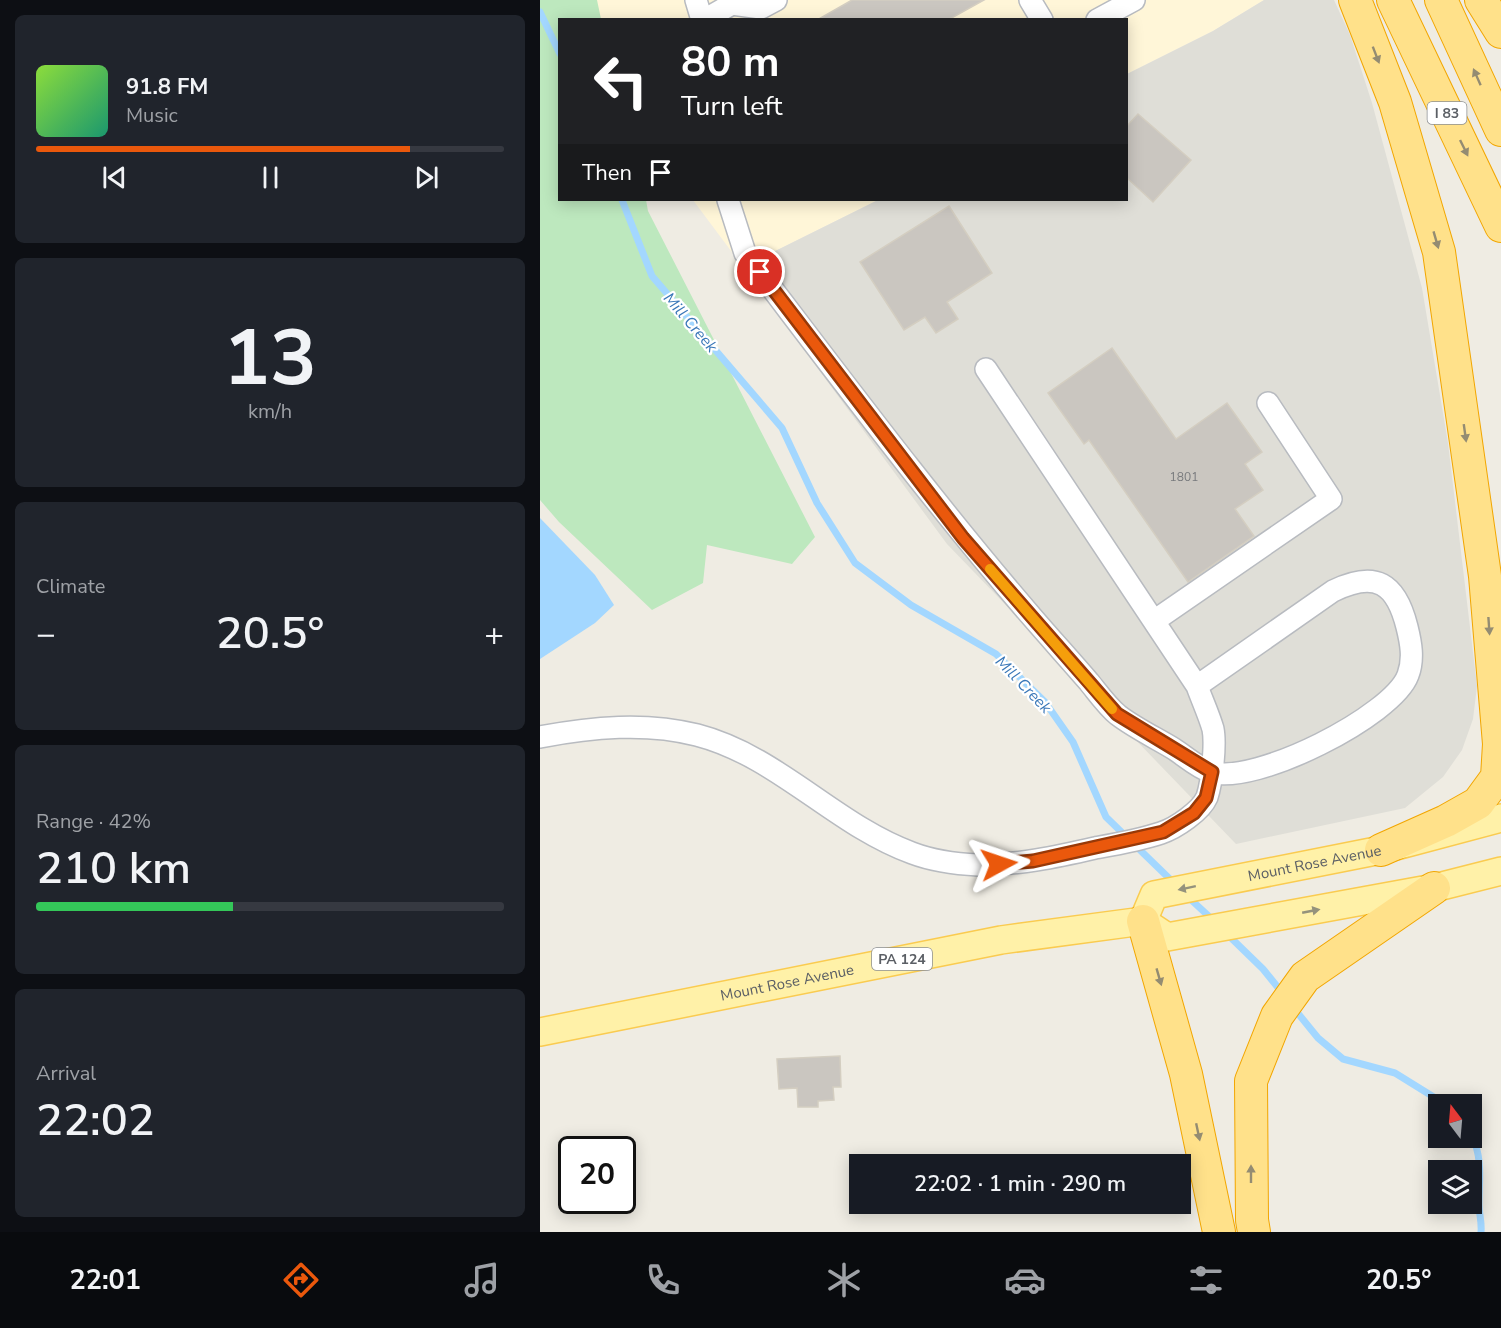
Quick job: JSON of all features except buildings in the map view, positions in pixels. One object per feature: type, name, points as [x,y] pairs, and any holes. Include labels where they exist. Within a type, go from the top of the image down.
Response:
[{"type":"highway","points":[[1355,0],[1395,102],[1439,252],[1485,576],[1499,744],[1497,777],[1478,803],[1446,821],[1381,850]]},
{"type":"highway","name":"I 83","points":[[1393,0],[1501,225]]},
{"type":"highway","name":"I 83","points":[[1441,0],[1501,130]]},
{"type":"highway","points":[[1481,0],[1501,32]]},
{"type":"highway","points":[[1254,1232],[1251,1081],[1277,1016],[1305,977],[1434,888]]},
{"type":"highway","points":[[1148,908],[1219,1232]]},
{"type":"main road","name":"Mount Rose Avenue","points":[[540,1032],[1001,940],[1148,908],[1220,881],[1381,850],[1501,818]]},
{"type":"main road","points":[[1148,908],[1167,937],[1434,888],[1501,871]]},
{"type":"lane","points":[[696,0],[702,18]]},
{"type":"lane","points":[[706,18],[733,2],[761,9],[776,0]]},
{"type":"lane","points":[[1030,0],[1041,18]]},
{"type":"lane","points":[[1101,18],[1134,0]]},
{"type":"lane","points":[[734,202],[746,253],[963,538],[1117,714],[1212,772],[1249,772],[1302,754],[1371,713],[1396,694],[1408,676],[1412,659],[1411,641],[1401,604],[1394,592],[1383,586],[1366,581],[1348,584],[1332,591],[1197,686]]},
{"type":"lane","points":[[540,737],[613,727],[657,727],[699,735],[735,749],[776,771],[864,831],[888,844],[914,854],[952,863],[999,864],[1033,861],[1163,832],[1194,813],[1206,798],[1212,772],[1213,731],[1197,686],[986,369]]},
{"type":"lane","points":[[1154,621],[1331,499],[1268,403]]},
{"type":"shaded area","points":[[547,0],[1264,0],[1213,31],[1128,74],[1128,18],[560,18]]},
{"type":"shaded area","points":[[1264,0],[1334,0],[1350,35],[1372,103],[1422,288],[1448,443],[1477,686],[1473,719],[1462,750],[1443,777],[1405,808],[1236,844],[947,544],[743,267],[876,201],[1128,201],[1128,74],[1213,31]]},
{"type":"shaded area","points":[[694,201],[876,201],[743,267]]},
{"type":"green space","points":[[540,0],[597,0],[601,18],[558,18],[558,201],[646,201],[648,211],[815,537],[792,564],[707,545],[703,583],[652,610],[559,522],[540,500]]},
{"type":"water","points":[[540,518],[595,575],[614,605],[595,623],[540,659]]},
{"type":"waterway","name":"Mill Creek","points":[[540,12],[558,50]]},
{"type":"waterway","name":"Mill Creek","points":[[622,201],[652,276],[782,428],[817,503],[855,563],[911,605],[996,654],[1045,702],[1073,742],[1106,817],[1175,884]]},
{"type":"waterway","name":"Mill Creek","points":[[1187,896],[1214,921]]},
{"type":"waterway","name":"Mill Creek","points":[[1226,933],[1263,969],[1284,995]]},
{"type":"waterway","name":"Mill Creek","points":[[1292,1006],[1318,1038],[1343,1059],[1395,1073],[1429,1094]]},
{"type":"waterway","name":"Mill Creek","points":[[1476,1148],[1480,1177],[1481,1232]]},
{"type":"slow traffic","points":[[990,569],[1112,709]]},
{"type":"route","points":[[760,272],[963,538],[1117,714],[1212,772],[1206,798],[1194,813],[1163,832],[1033,861],[999,864]]}]
